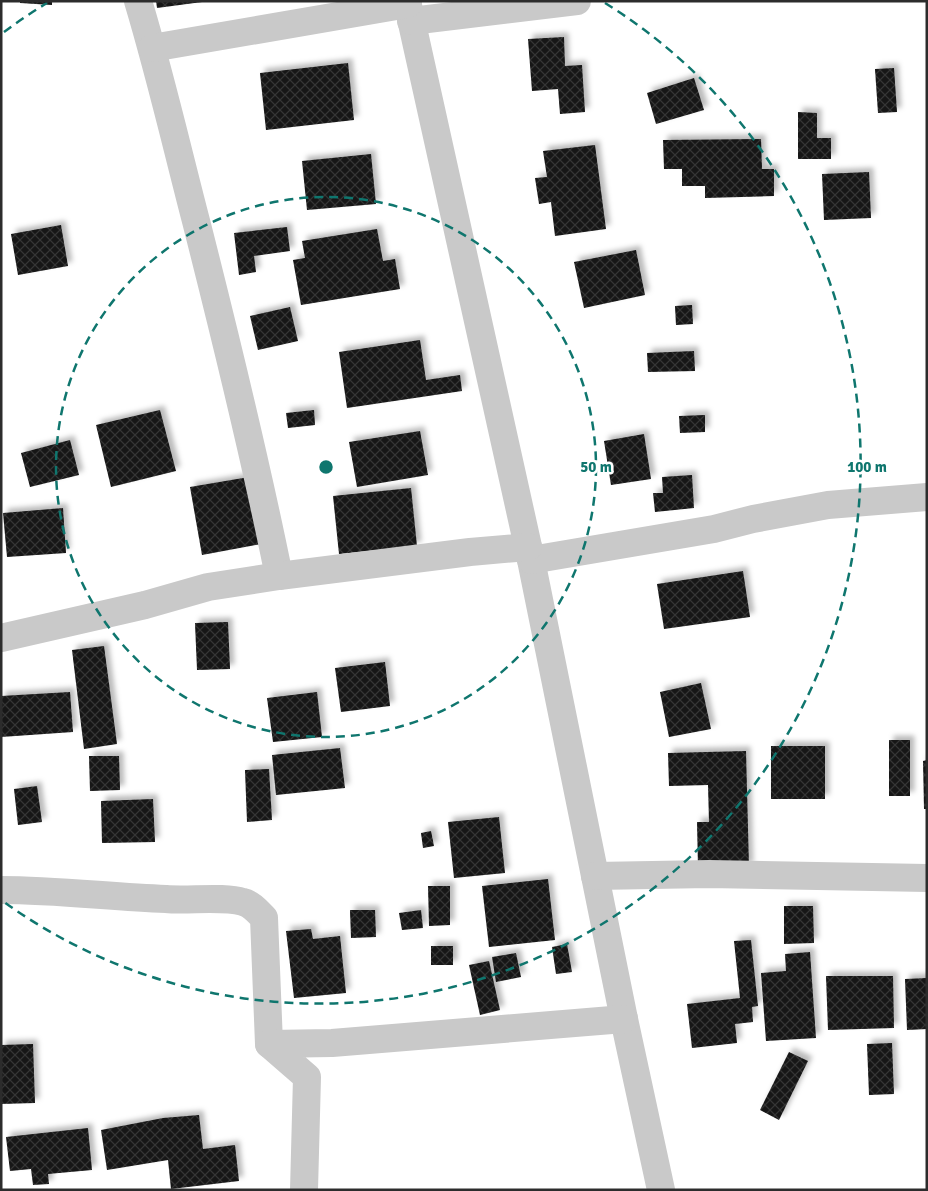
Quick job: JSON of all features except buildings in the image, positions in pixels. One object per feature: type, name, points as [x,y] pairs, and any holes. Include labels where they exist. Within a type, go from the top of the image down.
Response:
[{"type":"street","points":[[138,1],[152,48],[250,438],[279,576]]},
{"type":"street","points":[[152,48],[409,9],[577,1]]},
{"type":"street","points":[[409,9],[529,554],[661,1190]]},
{"type":"street","points":[[1,638],[145,605],[208,588],[279,576],[470,552],[529,554],[714,529],[753,519],[828,505],[927,497]]},
{"type":"street","points":[[595,876],[709,874],[927,878]]},
{"type":"street","points":[[1,890],[43,890],[167,900],[226,900],[243,902],[254,908],[264,918],[269,1044],[307,1077],[304,1190]]},
{"type":"street","points":[[269,1044],[332,1043],[624,1019]]}]
